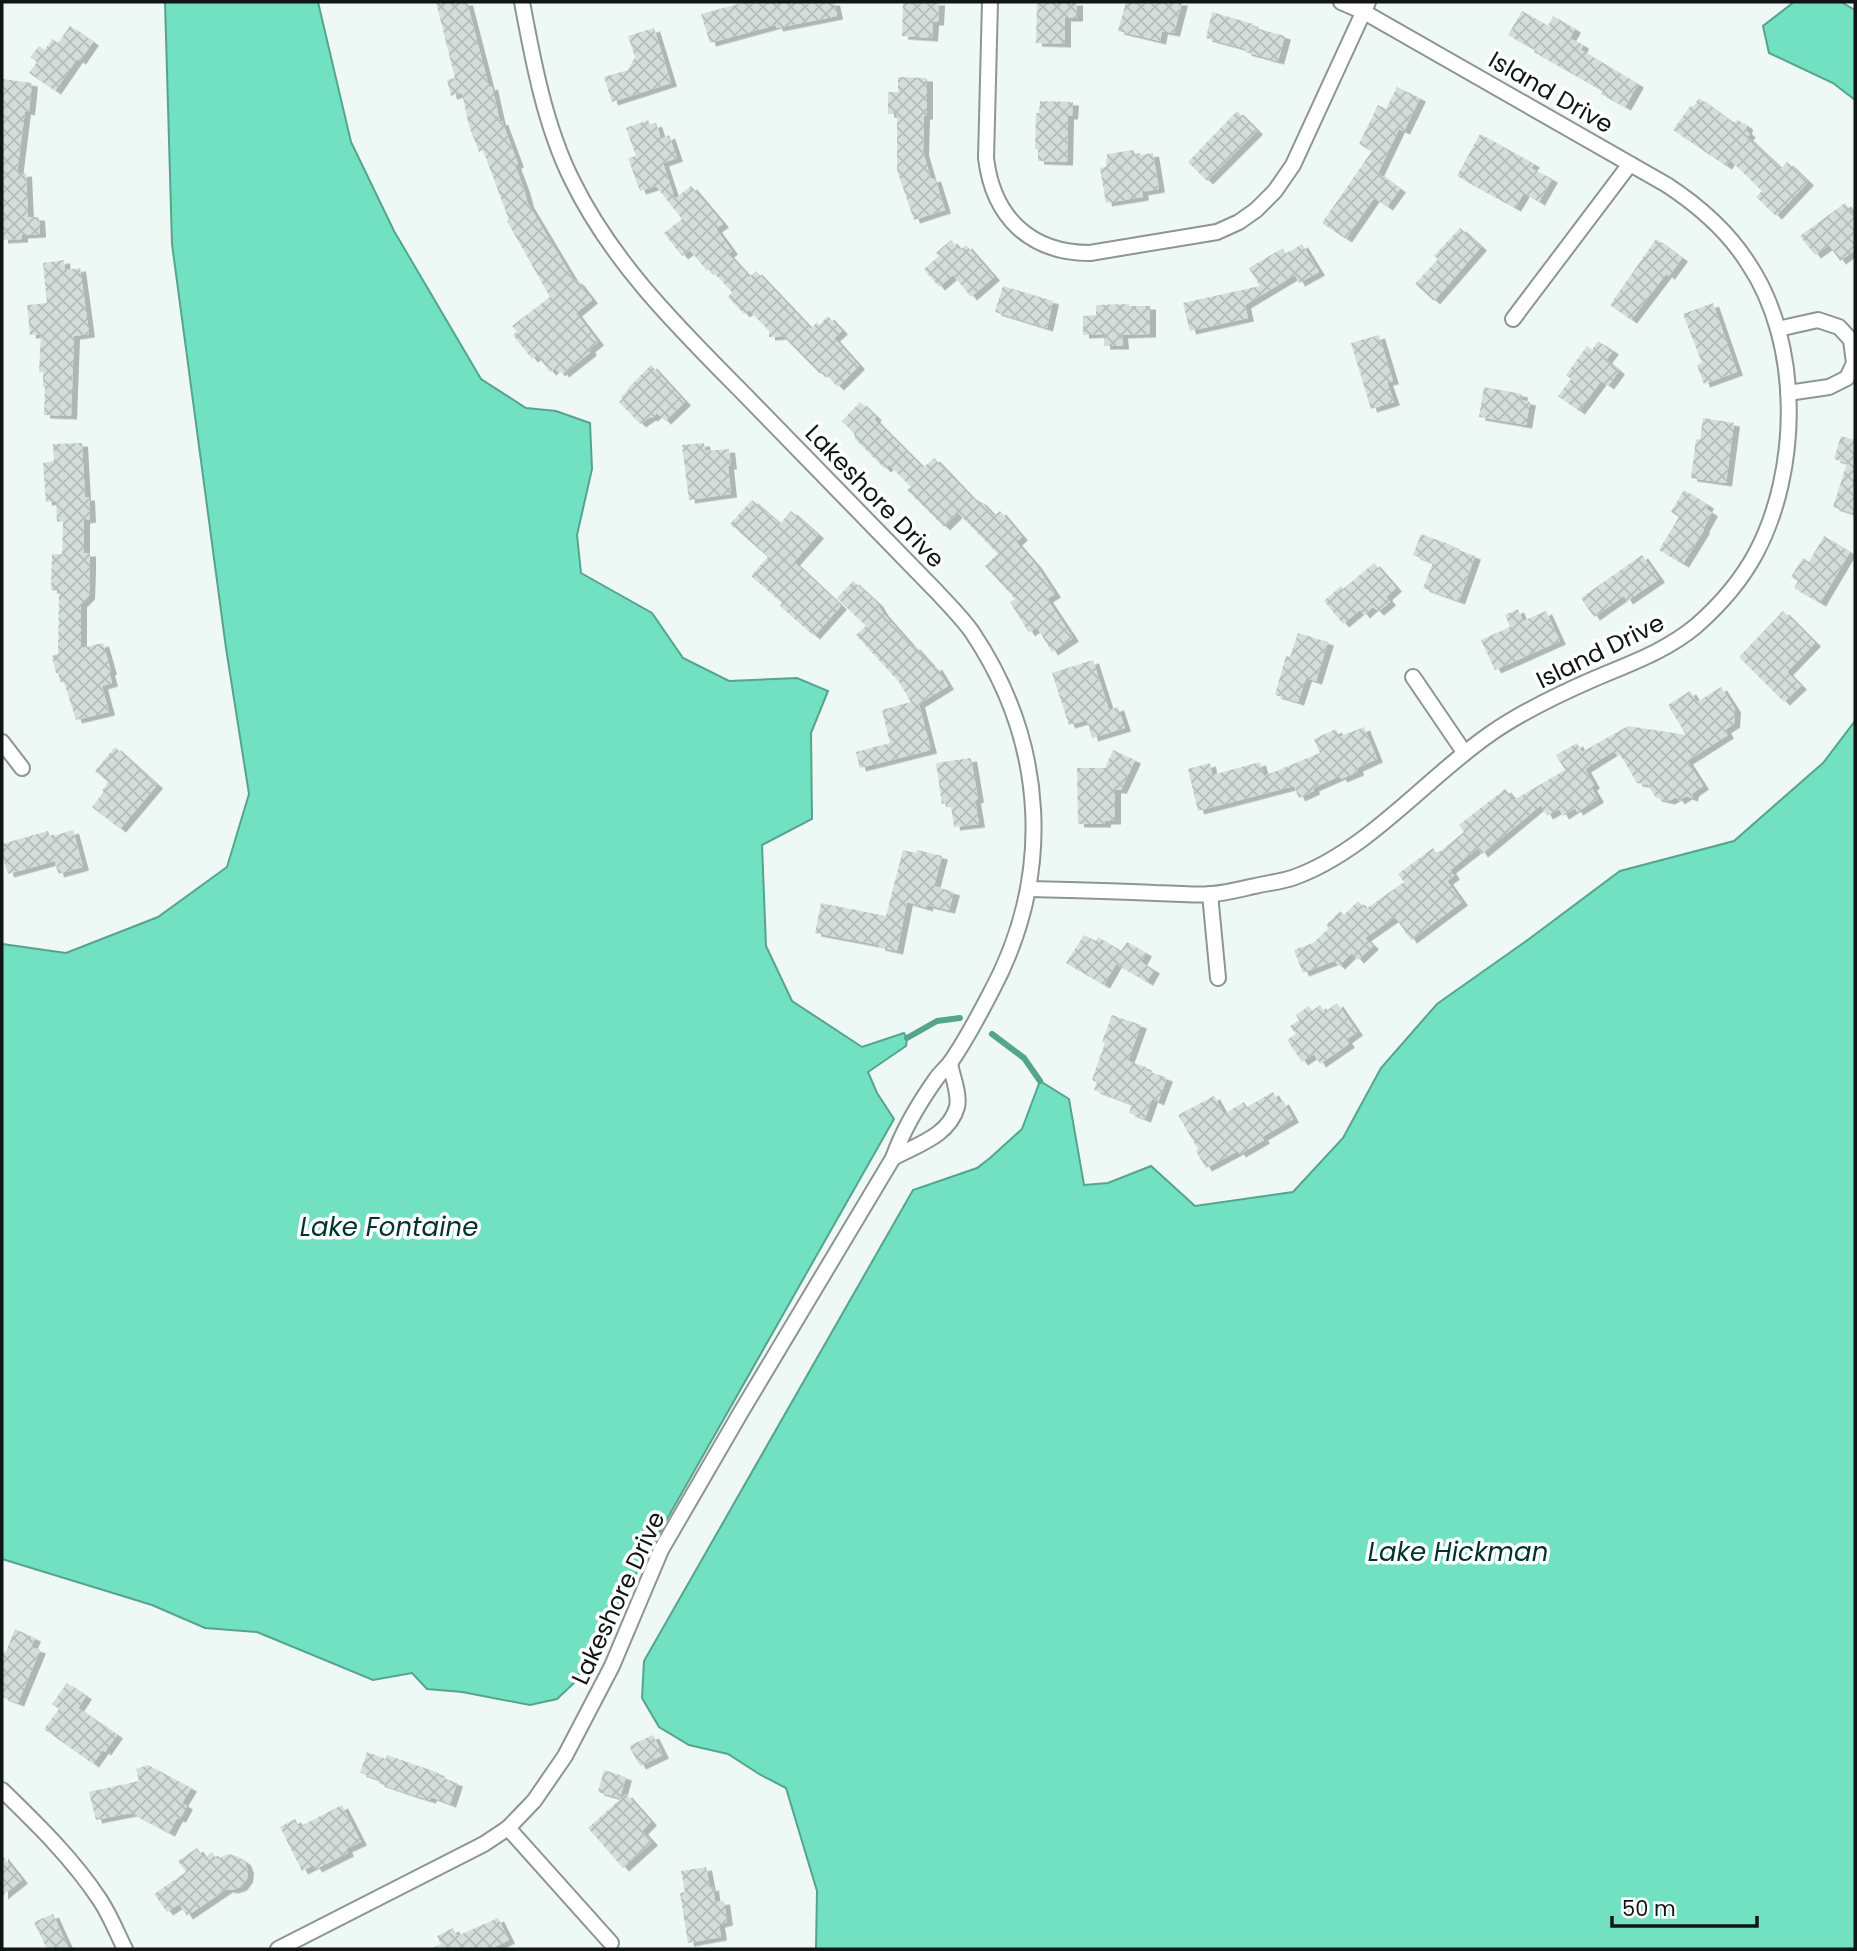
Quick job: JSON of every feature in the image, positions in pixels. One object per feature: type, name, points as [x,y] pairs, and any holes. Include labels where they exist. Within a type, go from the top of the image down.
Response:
[{"type":"street","name":"Lakeshore Drive","points":[[278,1949],[484,1844],[508,1828],[534,1801],[565,1756],[612,1667],[661,1550],[893,1157],[899,1140],[937,1077],[950,1063],[991,992],[1013,944],[1029,889],[1034,828],[1027,760],[1017,723],[989,660],[971,630],[937,592],[675,323],[632,275],[609,243],[586,207],[558,150],[522,2]]},
{"type":"street","points":[[990,2],[986,158],[993,194],[1016,226],[1034,240],[1073,253],[1090,253],[1217,232],[1256,210],[1275,191],[1293,165],[1366,7]]},
{"type":"street","name":"Island Drive","points":[[1029,889],[1210,894],[1287,880],[1312,871],[1336,858],[1384,821],[1464,752],[1516,716],[1673,644],[1696,626],[1742,576],[1770,522],[1786,449],[1786,367],[1779,329],[1764,292],[1749,264],[1727,234],[1688,199],[1630,164],[1366,7],[1341,2]]},
{"type":"street","points":[[1513,319],[1630,164]]},
{"type":"street","points":[[1779,329],[1818,320],[1839,327],[1851,340],[1854,363],[1847,378],[1829,387],[1788,393]]},
{"type":"street","points":[[1413,677],[1464,752]]},
{"type":"street","points":[[2,742],[22,768]]},
{"type":"street","points":[[1210,894],[1218,978]]},
{"type":"street","points":[[893,1157],[934,1137],[948,1124],[957,1106],[950,1063]]},
{"type":"street","points":[[2,1790],[77,1869],[102,1902],[125,1949]]},
{"type":"street","points":[[508,1828],[611,1943]]},
{"type":"water","name":"Lake Fontaine","points":[[165,2],[318,2],[351,142],[394,231],[481,379],[526,408],[556,411],[590,423],[592,469],[577,535],[581,573],[652,613],[683,658],[729,681],[797,678],[828,691],[811,733],[812,819],[762,845],[766,946],[792,1001],[862,1047],[904,1033],[907,1038],[906,1046],[868,1072],[877,1093],[894,1119],[574,1683],[557,1699],[530,1705],[462,1692],[427,1689],[412,1673],[373,1680],[257,1632],[205,1628],[152,1605],[2,1559],[2,944],[66,953],[158,917],[227,867],[249,794],[226,648],[172,244]]},
{"type":"water","points":[[1794,2],[1841,2],[1855,10],[1855,100],[1833,83],[1769,53],[1763,26]]},
{"type":"water","name":"Lake Hickman","points":[[1855,721],[1855,1949],[816,1949],[817,1891],[786,1788],[728,1754],[689,1745],[659,1727],[642,1698],[644,1661],[913,1190],[977,1168],[990,1158],[1022,1129],[1040,1081],[1069,1099],[1084,1185],[1108,1183],[1151,1166],[1195,1206],[1293,1192],[1343,1138],[1381,1068],[1437,1004],[1620,871],[1734,841],[1823,763]]},
{"type":"building","points":[[436,2],[467,2],[489,87],[492,86],[500,122],[502,121],[518,164],[515,165],[528,204],[573,279],[592,300],[576,313],[598,342],[589,349],[591,352],[563,374],[555,368],[550,372],[537,355],[532,359],[513,335],[517,332],[512,326],[550,297],[507,221],[509,220],[483,150],[479,152],[469,126],[462,93],[451,96],[447,80],[455,78]]},
{"type":"building","points":[[746,2],[834,2],[837,16],[777,28],[776,25],[710,43],[701,14]]},
{"type":"building","points":[[903,2],[939,2],[938,22],[933,22],[932,38],[902,36]]},
{"type":"building","points":[[1037,2],[1077,2],[1077,18],[1065,18],[1065,44],[1036,43]]},
{"type":"building","points":[[1126,2],[1182,2],[1174,33],[1162,31],[1160,41],[1118,31]]},
{"type":"building","points":[[1522,11],[1548,26],[1553,16],[1575,29],[1570,38],[1583,45],[1581,50],[1638,84],[1625,107],[1508,35]]},
{"type":"building","points":[[1212,12],[1285,36],[1278,61],[1206,38]]},
{"type":"building","points":[[70,26],[93,42],[80,61],[77,59],[55,91],[29,73],[37,62],[30,57],[39,46],[45,50],[52,39],[58,43]]},
{"type":"building","points":[[654,28],[671,83],[612,102],[604,77],[628,70],[635,57],[628,36]]},
{"type":"building","points":[[898,77],[927,78],[923,152],[945,210],[914,220],[897,170],[897,116],[888,114],[888,92],[898,92]]},
{"type":"building","points":[[2,79],[32,83],[29,112],[25,111],[17,174],[26,173],[28,217],[39,217],[40,234],[22,235],[22,239],[2,240]]},
{"type":"building","points":[[1397,87],[1420,98],[1404,131],[1399,129],[1378,173],[1400,189],[1387,207],[1374,198],[1346,239],[1322,223],[1372,151],[1359,144],[1378,105],[1386,109]]},
{"type":"building","points":[[1699,98],[1729,120],[1738,120],[1747,126],[1746,131],[1750,134],[1747,137],[1781,169],[1787,162],[1808,182],[1776,216],[1756,197],[1762,191],[1730,160],[1726,166],[1673,130]]},
{"type":"building","points":[[1040,101],[1073,102],[1072,116],[1068,116],[1067,162],[1038,161],[1038,149],[1035,149],[1036,113],[1039,113]]},
{"type":"building","points":[[1237,111],[1257,131],[1207,181],[1188,162]]},
{"type":"building","points":[[648,120],[650,125],[656,123],[661,139],[669,135],[677,158],[663,163],[675,199],[691,186],[723,224],[716,229],[732,251],[728,254],[749,277],[756,271],[811,329],[828,316],[842,331],[834,338],[859,366],[838,387],[822,371],[820,374],[783,336],[769,337],[769,331],[749,310],[744,314],[728,297],[732,292],[720,279],[709,269],[707,271],[690,250],[682,256],[664,233],[682,219],[656,186],[640,191],[628,158],[636,156],[626,128]]},
{"type":"building","points":[[1480,134],[1534,164],[1531,168],[1552,179],[1539,202],[1524,193],[1515,208],[1457,176]]},
{"type":"building","points":[[1134,150],[1135,156],[1153,153],[1159,189],[1142,192],[1143,197],[1106,203],[1100,168],[1106,167],[1107,154]]},
{"type":"building","points":[[1845,203],[1855,217],[1855,250],[1840,261],[1829,245],[1815,255],[1800,236]]},
{"type":"building","points":[[1460,228],[1481,247],[1434,301],[1415,284],[1438,259],[1434,256]]},
{"type":"building","points":[[1656,239],[1682,258],[1669,276],[1666,274],[1631,320],[1610,305]]},
{"type":"building","points":[[951,240],[960,250],[966,245],[994,277],[971,297],[953,275],[939,287],[924,269],[939,256],[936,253]]},
{"type":"building","points":[[1302,244],[1319,272],[1299,283],[1295,275],[1245,305],[1248,318],[1190,331],[1183,303],[1260,286],[1249,268],[1283,248],[1286,254]]},
{"type":"building","points":[[64,260],[65,270],[80,268],[89,334],[74,336],[71,416],[44,415],[45,387],[43,372],[39,372],[41,334],[30,335],[27,305],[47,303],[43,263]]},
{"type":"building","points":[[1003,286],[1053,301],[1047,328],[995,312]]},
{"type":"building","points":[[1713,303],[1737,372],[1704,384],[1697,365],[1702,363],[1683,314]]},
{"type":"building","points":[[1096,305],[1150,306],[1150,334],[1122,335],[1123,346],[1104,346],[1104,334],[1083,335],[1083,316],[1096,315]]},
{"type":"building","points":[[1379,335],[1393,381],[1387,382],[1394,402],[1371,409],[1351,343]]},
{"type":"building","points":[[1598,341],[1613,351],[1606,360],[1619,371],[1608,386],[1601,381],[1579,411],[1558,396],[1571,379],[1566,375],[1587,346],[1592,350]]},
{"type":"building","points":[[651,365],[685,402],[665,421],[657,413],[640,424],[619,402],[628,388]]},
{"type":"building","points":[[1484,387],[1522,394],[1521,400],[1530,402],[1526,425],[1479,417]]},
{"type":"building","points":[[860,402],[923,468],[934,458],[971,497],[981,502],[994,516],[1000,511],[1022,537],[1016,542],[1036,565],[1055,594],[1047,599],[1073,638],[1052,652],[1037,627],[1029,633],[1010,602],[1015,599],[985,566],[998,554],[958,513],[944,527],[907,490],[911,487],[889,465],[885,469],[855,439],[854,433],[842,421]]},
{"type":"building","points":[[1703,418],[1734,423],[1726,483],[1691,478],[1696,439],[1700,440]]},
{"type":"building","points":[[1841,436],[1855,440],[1855,514],[1833,507],[1847,463],[1834,459]]},
{"type":"building","points":[[82,443],[85,497],[89,497],[90,519],[84,520],[84,553],[90,553],[90,570],[89,596],[81,604],[81,648],[103,643],[112,683],[102,686],[109,712],[76,720],[64,682],[61,683],[56,673],[52,656],[58,654],[59,591],[51,590],[52,554],[62,554],[63,521],[57,522],[56,501],[46,502],[43,463],[54,461],[53,444]]},
{"type":"building","points":[[704,443],[705,451],[729,449],[731,494],[689,500],[682,445]]},
{"type":"building","points":[[1684,490],[1708,505],[1706,509],[1712,513],[1683,564],[1659,550],[1679,517],[1671,512]]},
{"type":"building","points":[[752,500],[780,524],[791,511],[818,535],[794,562],[841,606],[814,636],[751,576],[768,557],[730,524]]},
{"type":"building","points":[[1421,534],[1475,556],[1459,601],[1423,588],[1433,563],[1413,555]]},
{"type":"building","points":[[1824,536],[1850,552],[1820,603],[1794,588],[1798,581],[1791,577],[1803,558],[1809,562]]},
{"type":"building","points":[[1642,555],[1659,579],[1627,601],[1624,596],[1594,617],[1581,598]]},
{"type":"building","points":[[1374,563],[1396,588],[1386,597],[1390,602],[1378,612],[1373,607],[1364,615],[1360,610],[1343,624],[1324,601]]},
{"type":"building","points":[[853,581],[877,603],[913,647],[934,668],[936,666],[948,686],[919,704],[931,750],[860,768],[856,752],[890,743],[882,710],[911,702],[899,682],[856,635],[866,626],[837,598]]},
{"type":"building","points":[[1518,609],[1523,621],[1546,611],[1560,641],[1495,670],[1481,640],[1510,627],[1505,615]]},
{"type":"building","points":[[1783,611],[1815,643],[1787,672],[1801,686],[1784,702],[1739,657]]},
{"type":"building","points":[[1298,633],[1328,642],[1316,681],[1306,678],[1298,702],[1275,695],[1286,656],[1290,657]]},
{"type":"building","points":[[1093,660],[1109,710],[1118,707],[1125,728],[1092,738],[1087,720],[1069,725],[1052,673]]},
{"type":"building","points":[[1721,687],[1735,709],[1734,724],[1725,730],[1728,735],[1687,761],[1703,786],[1693,793],[1692,798],[1686,796],[1679,801],[1676,797],[1669,801],[1656,798],[1648,785],[1637,783],[1620,754],[1617,756],[1614,751],[1585,769],[1598,799],[1577,812],[1575,808],[1563,816],[1559,809],[1547,816],[1541,805],[1482,854],[1478,848],[1450,870],[1454,876],[1447,881],[1462,902],[1411,940],[1395,917],[1365,938],[1373,946],[1358,960],[1352,953],[1339,966],[1334,961],[1303,973],[1294,950],[1313,943],[1329,928],[1326,925],[1340,911],[1344,915],[1358,901],[1366,909],[1404,882],[1398,874],[1433,848],[1437,854],[1464,832],[1459,825],[1505,789],[1514,800],[1565,770],[1556,755],[1577,743],[1582,752],[1628,726],[1686,735],[1668,705],[1690,691],[1697,702]]},
{"type":"building","points":[[1364,727],[1377,759],[1357,768],[1358,772],[1341,779],[1340,776],[1313,788],[1314,791],[1299,798],[1294,786],[1198,811],[1188,769],[1210,763],[1212,775],[1260,762],[1264,776],[1320,753],[1314,739],[1336,729],[1339,737]]},
{"type":"building","points":[[115,747],[157,785],[120,829],[92,807],[108,782],[95,771]]},
{"type":"building","points":[[1113,750],[1135,760],[1121,790],[1115,790],[1115,821],[1105,821],[1105,824],[1078,824],[1077,768],[1105,768]]},
{"type":"building","points":[[971,758],[979,824],[954,827],[951,806],[942,804],[936,763]]},
{"type":"building","points":[[73,830],[83,867],[58,874],[55,861],[8,874],[2,844],[48,831],[50,837]]},
{"type":"building","points":[[903,850],[916,853],[917,850],[942,856],[934,886],[954,892],[949,910],[927,905],[927,908],[907,902],[897,951],[815,933],[821,903],[886,916]]},
{"type":"building","points":[[1084,935],[1096,941],[1098,937],[1121,951],[1127,942],[1146,953],[1141,962],[1154,970],[1147,982],[1116,964],[1104,985],[1066,963]]},
{"type":"building","points":[[1337,1003],[1357,1032],[1346,1040],[1349,1044],[1320,1064],[1314,1054],[1302,1062],[1287,1040],[1296,1034],[1290,1026],[1299,1020],[1296,1015],[1309,1006],[1312,1011],[1320,1005],[1325,1012]]},
{"type":"building","points":[[1112,1015],[1141,1025],[1128,1061],[1167,1078],[1158,1102],[1152,1099],[1145,1119],[1129,1113],[1132,1104],[1094,1090],[1097,1082],[1092,1080]]},
{"type":"building","points":[[1273,1092],[1279,1103],[1283,1101],[1293,1119],[1240,1154],[1238,1151],[1206,1168],[1178,1115],[1214,1096],[1224,1114],[1244,1102],[1247,1107]]},
{"type":"building","points":[[15,1629],[35,1638],[31,1647],[40,1650],[18,1703],[2,1697],[2,1652],[6,1652]]},
{"type":"building","points":[[67,1683],[86,1696],[78,1708],[117,1735],[93,1764],[44,1729],[59,1709],[52,1704]]},
{"type":"building","points":[[653,1735],[663,1755],[640,1766],[629,1746]]},
{"type":"building","points":[[367,1752],[386,1759],[387,1755],[439,1773],[438,1776],[457,1783],[450,1804],[378,1783],[380,1780],[360,1773]]},
{"type":"building","points":[[148,1765],[191,1788],[182,1803],[187,1806],[169,1833],[131,1813],[96,1820],[89,1792],[139,1781],[136,1769]]},
{"type":"building","points":[[604,1770],[626,1777],[620,1798],[598,1792]]},
{"type":"building","points":[[626,1794],[651,1822],[642,1831],[652,1842],[623,1868],[588,1828]]},
{"type":"building","points":[[342,1805],[361,1842],[346,1849],[348,1853],[316,1869],[314,1865],[302,1871],[280,1827],[295,1819],[299,1827]]},
{"type":"building","points":[[197,1848],[204,1858],[212,1852],[217,1859],[228,1854],[237,1856],[245,1862],[247,1879],[241,1887],[227,1889],[187,1916],[179,1904],[167,1912],[154,1894],[186,1872],[178,1861]]},
{"type":"building","points":[[2,1855],[22,1880],[2,1896]]},
{"type":"building","points":[[706,1867],[715,1902],[724,1901],[727,1922],[719,1924],[721,1937],[688,1943],[680,1893],[685,1892],[681,1871]]},
{"type":"building","points":[[53,1914],[69,1949],[47,1949],[34,1922]]},
{"type":"building","points":[[498,1918],[509,1940],[491,1949],[430,1949],[441,1944],[437,1936],[453,1928],[457,1936]]},
{"type":"waterway","points":[[907,1038],[937,1021],[960,1018]]},
{"type":"waterway","points":[[992,1034],[1024,1058],[1040,1081]]}]
